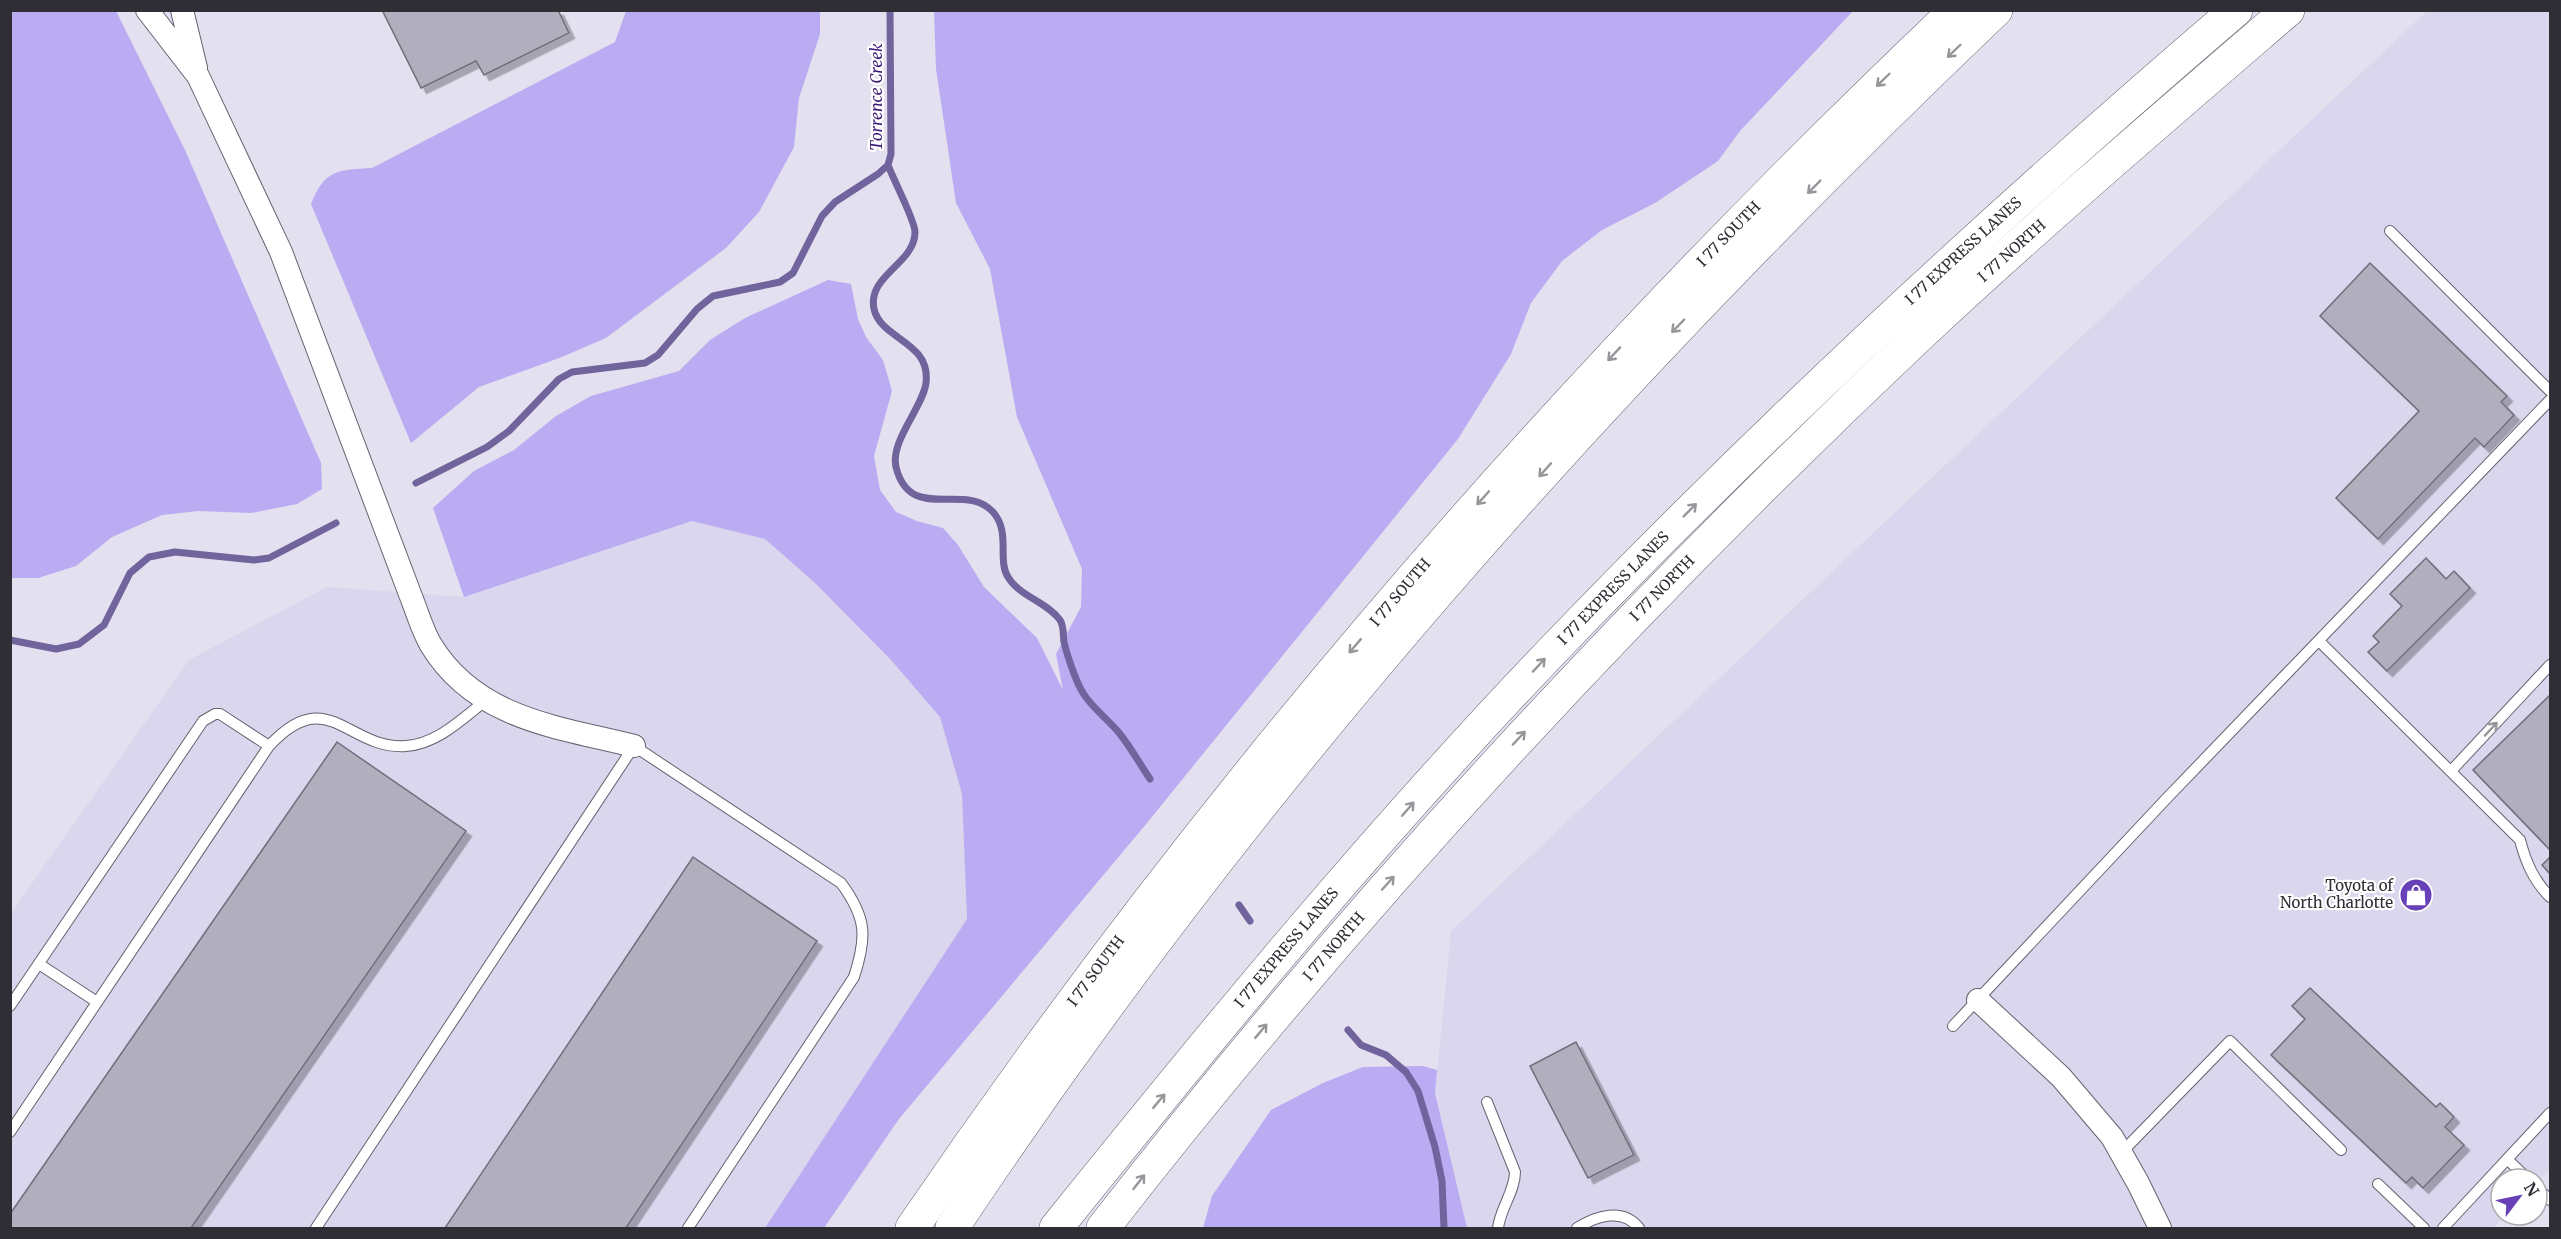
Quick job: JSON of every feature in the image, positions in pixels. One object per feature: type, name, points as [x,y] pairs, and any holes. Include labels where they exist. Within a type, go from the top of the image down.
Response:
[{"type":"highway","name":"I 77 SOUTH","points":[[912,1228],[1022,1072],[1132,924],[1223,807],[1422,567],[1536,438],[1653,312],[1765,196],[1956,10]]},
{"type":"highway","points":[[952,1228],[1053,1080],[1147,951],[1245,824],[1450,577],[1557,457],[1753,249],[1890,111],[1996,10]]},
{"type":"highway","name":"I 77 EXPRESS LANES","points":[[1056,1228],[1339,886],[1553,649],[1786,415],[1903,305],[2021,197],[2236,10]]},
{"type":"highway","name":"I 77 NORTH","points":[[1103,1228],[1261,1030],[1365,909],[1533,723],[1690,558],[1926,330],[2070,200],[2288,10]]},
{"type":"street","points":[[147,10],[198,76]]},
{"type":"street","points":[[182,10],[198,76],[281,252],[431,644],[453,675],[485,701],[530,721],[634,746]]},
{"type":"street","points":[[1978,1000],[2061,1077],[2112,1137],[2160,1228]]},
{"type":"lane","points":[[2390,231],[2550,391]]},
{"type":"lane","points":[[1953,1026],[2550,400]]},
{"type":"lane","points":[[2319,641],[2520,840],[2526,862],[2539,886],[2550,897]]},
{"type":"lane","points":[[2451,771],[2550,665]]},
{"type":"lane","points":[[10,1132],[269,746],[282,732],[296,724],[315,718],[332,720],[386,746],[408,746],[431,740],[485,701]]},
{"type":"lane","points":[[10,1006],[202,722],[215,714],[220,714],[269,746]]},
{"type":"lane","points":[[316,1228],[634,746],[841,883],[855,902],[861,924],[863,948],[854,977],[688,1228]]},
{"type":"lane","points":[[39,964],[96,1002]]},
{"type":"lane","points":[[2121,1153],[2230,1041],[2341,1150]]},
{"type":"lane","points":[[1487,1102],[1515,1172],[1515,1180],[1498,1228]]},
{"type":"lane","points":[[2443,1228],[2550,1113]]},
{"type":"lane","points":[[2507,1159],[2515,1167]]},
{"type":"lane","points":[[2378,1184],[2424,1228]]},
{"type":"lane","points":[[1577,1228],[1606,1216],[1622,1215],[1639,1228]]},
{"type":"shaded area","points":[[10,11],[116,11],[185,150],[321,463],[322,489],[297,504],[251,513],[199,511],[162,515],[112,537],[76,566],[38,578],[11,578]]},
{"type":"shaded area","points":[[626,11],[820,11],[820,34],[799,98],[794,147],[759,212],[726,248],[606,338],[562,357],[479,387],[411,443],[311,204],[316,192],[327,178],[334,174],[341,171],[372,168],[615,42]]},
{"type":"shaded area","points":[[934,11],[1853,11],[1740,131],[1718,161],[1655,203],[1602,230],[1562,261],[1531,303],[1511,354],[1458,439],[1147,823],[899,1119],[824,1228],[765,1228],[967,919],[962,794],[940,717],[891,660],[814,582],[765,539],[692,521],[464,597],[433,508],[474,471],[514,450],[556,416],[591,396],[679,371],[710,340],[745,318],[828,280],[851,284],[858,319],[866,337],[883,360],[892,391],[874,456],[880,490],[896,512],[943,528],[958,545],[984,587],[1037,638],[1063,690],[1056,654],[1081,607],[1082,569],[1017,417],[990,269],[956,203],[936,69]]},
{"type":"shaded area","points":[[2427,11],[2550,11],[2550,1169],[2549,1167],[2489,1167],[2489,1227],[2493,1228],[1467,1228],[1435,1093],[1451,931]]},
{"type":"shaded area","points":[[692,521],[765,539],[814,582],[891,660],[940,717],[962,794],[967,919],[765,1228],[11,1228],[11,913],[189,660],[327,587],[464,597]]},
{"type":"shaded area","points":[[1423,1066],[1437,1070],[1435,1093],[1467,1228],[1203,1228],[1212,1196],[1271,1110],[1323,1083],[1363,1067]]},
{"type":"building","points":[[382,10],[558,10],[569,33],[484,75],[476,61],[421,88]]},
{"type":"building","points":[[2370,263],[2507,396],[2501,402],[2514,415],[2484,447],[2475,438],[2378,539],[2336,498],[2419,411],[2320,316]]},
{"type":"building","points":[[2426,558],[2446,579],[2454,571],[2470,588],[2387,671],[2368,652],[2379,642],[2373,636],[2402,606],[2390,594]]},
{"type":"building","points":[[2550,695],[2550,850],[2473,770]]},
{"type":"building","points":[[337,742],[466,831],[191,1228],[10,1228],[10,1214]]},
{"type":"building","points":[[693,857],[817,941],[626,1228],[445,1228]]},
{"type":"building","points":[[2550,857],[2550,874],[2542,865]]},
{"type":"building","points":[[2310,988],[2436,1107],[2440,1103],[2454,1117],[2445,1127],[2464,1145],[2423,1188],[2412,1177],[2406,1183],[2271,1055],[2305,1019],[2292,1006]]},
{"type":"building","points":[[1576,1042],[1634,1155],[1588,1178],[1530,1066]]},
{"type":"waterway","name":"Torrence Creek","points":[[416,483],[487,447],[509,431],[559,379],[572,372],[645,363],[658,355],[697,309],[713,296],[780,282],[793,273],[822,216],[835,202],[888,165],[891,154],[890,10]]},
{"type":"waterway","points":[[888,165],[908,209],[915,232],[908,253],[877,287],[874,309],[878,319],[886,328],[914,349],[921,358],[926,383],[919,403],[902,435],[895,457],[896,467],[903,484],[913,494],[925,498],[968,500],[981,504],[993,512],[1001,528],[1005,570],[1008,577],[1019,589],[1048,608],[1060,620],[1067,654],[1083,693],[1120,734],[1150,779]]},
{"type":"waterway","name":"Torrence Creek","points":[[10,640],[56,649],[79,644],[104,625],[130,573],[149,557],[175,552],[254,560],[269,558],[336,523]]},
{"type":"waterway","points":[[1239,905],[1250,921]]},
{"type":"waterway","points":[[1348,1030],[1361,1045],[1386,1055],[1406,1072],[1418,1091],[1435,1147],[1442,1181],[1444,1228]]},
{"type":"place","name":"Toyota of North Charlotte","points":[[2416,895]]}]
